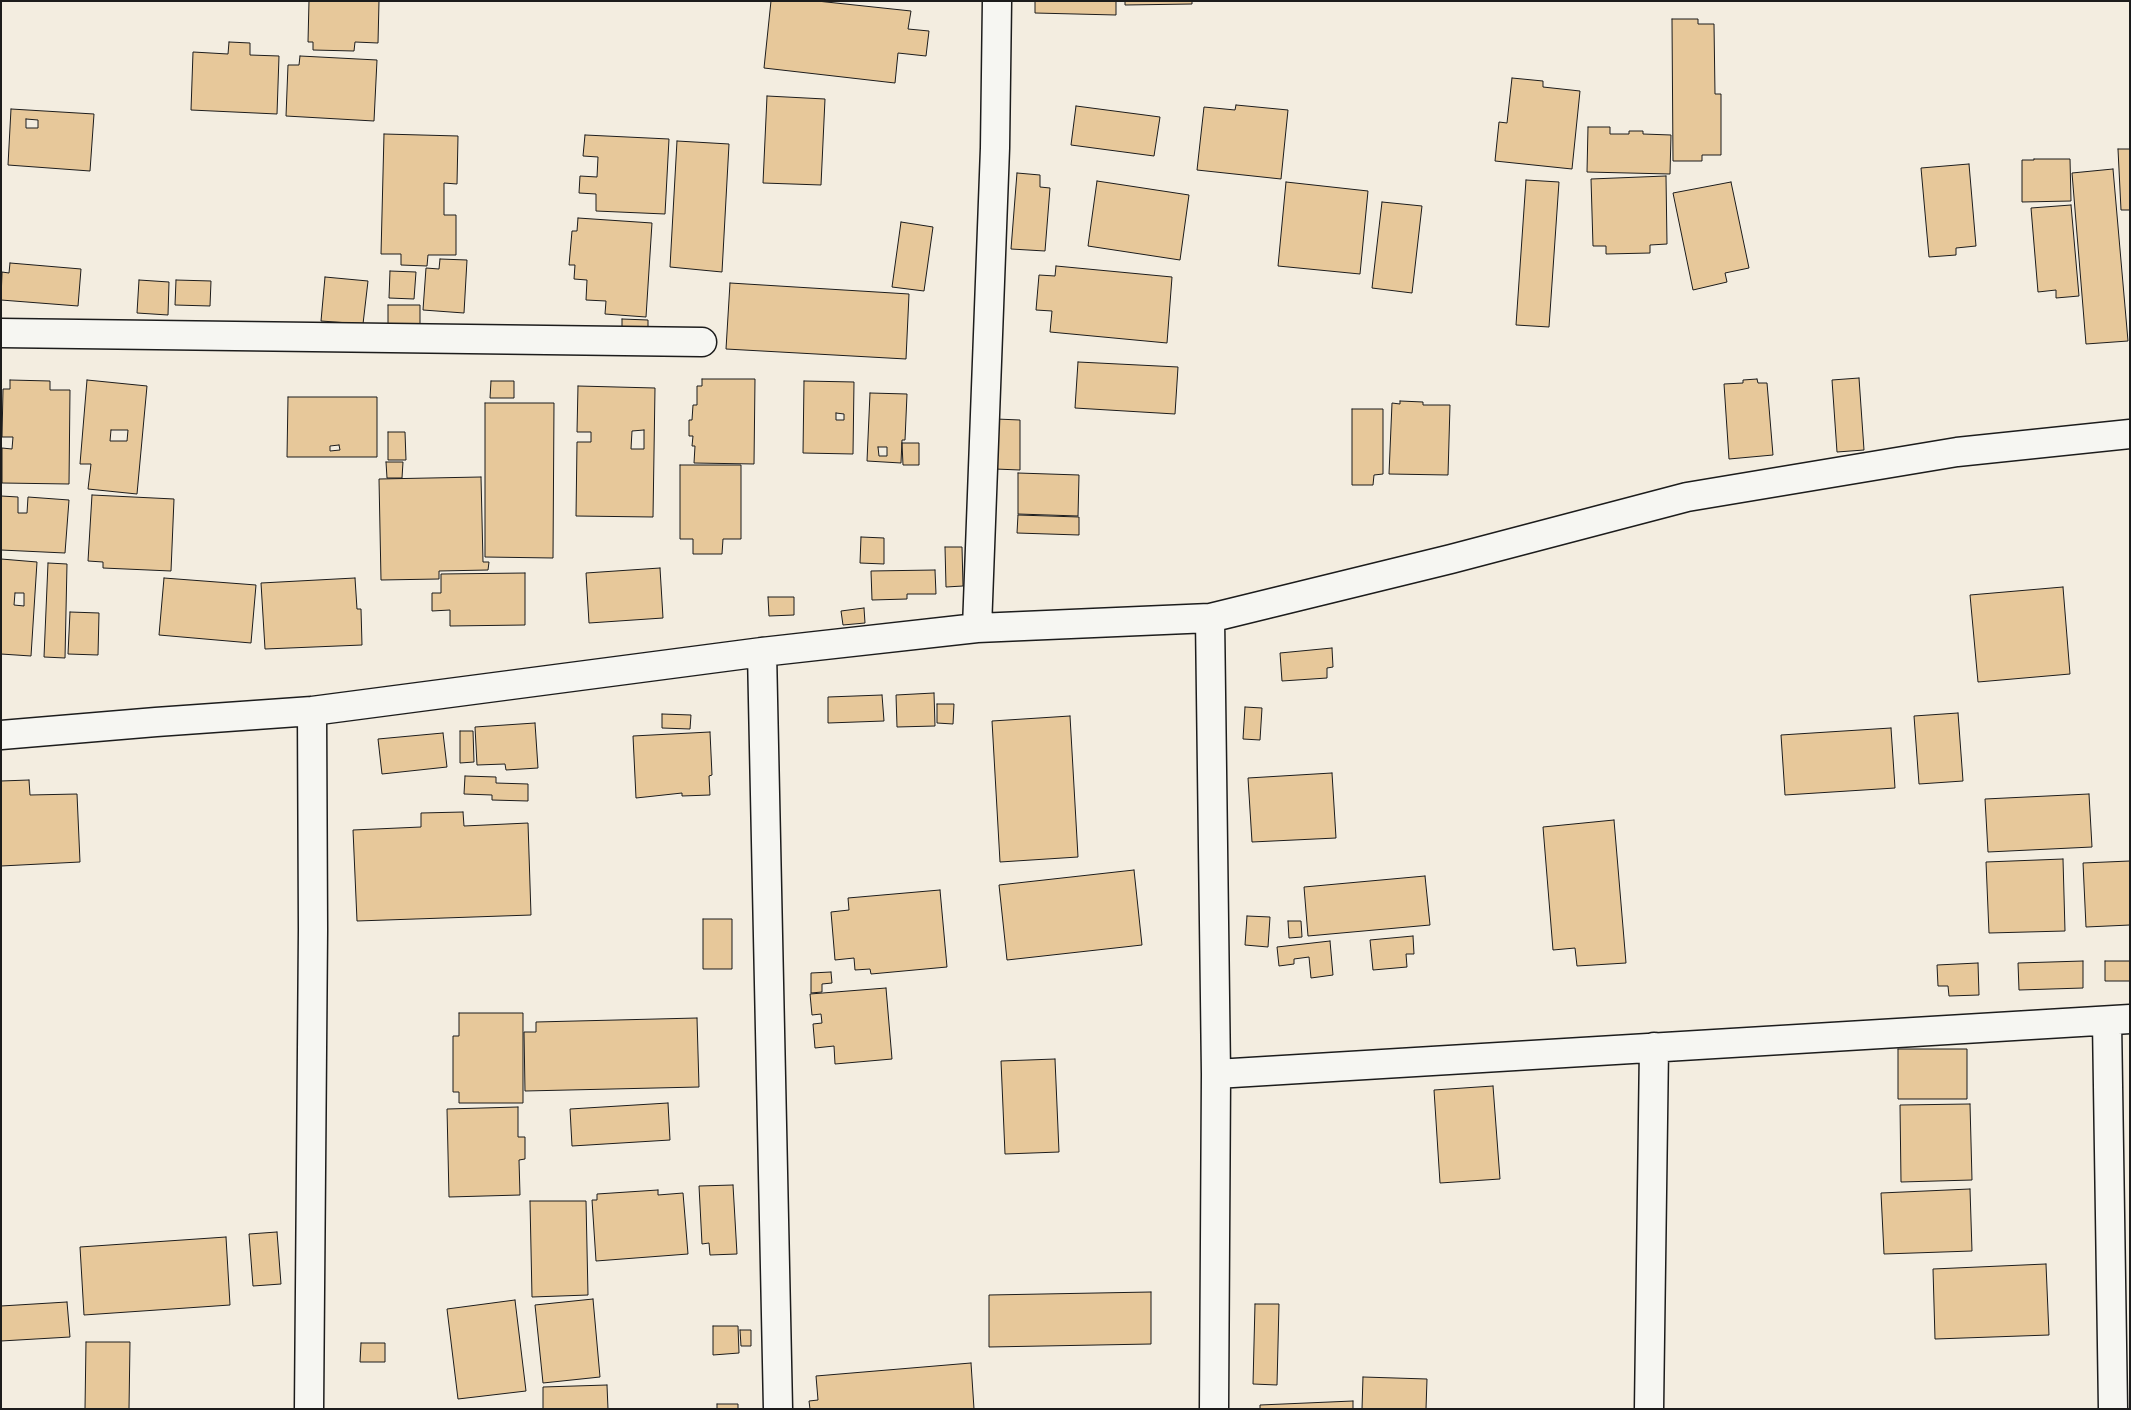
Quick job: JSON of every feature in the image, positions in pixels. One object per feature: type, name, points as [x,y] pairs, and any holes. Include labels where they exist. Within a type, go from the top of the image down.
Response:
[{"type":"street","points":[[977,628],[995,148],[997,1]]},
{"type":"street","points":[[1,333],[702,342]]},
{"type":"street","points":[[1,735],[312,711],[762,652],[977,628],[1210,618],[1451,559],[1687,498],[1957,452],[2130,434]]},
{"type":"street","points":[[1210,618],[1216,1074],[1214,1409]]},
{"type":"street","points":[[762,652],[778,1409]]},
{"type":"street","points":[[309,1409],[313,930],[312,711]]},
{"type":"street","points":[[1216,1074],[2118,1020],[2113,1409]]},
{"type":"street","points":[[1649,1409],[1654,1047]]},
{"type":"building","points":[[309,1],[379,1],[378,43],[355,42],[354,51],[313,50],[313,42],[308,42]]},
{"type":"building","points":[[771,1],[817,1],[911,11],[908,29],[929,31],[926,56],[898,53],[895,83],[764,68]]},
{"type":"building","points":[[1035,1],[1116,1],[1116,15],[1035,13]]},
{"type":"building","points":[[1125,1],[1192,1],[1192,4],[1125,5]]},
{"type":"building","points":[[1672,19],[1698,19],[1698,24],[1714,24],[1715,94],[1721,94],[1721,155],[1702,155],[1702,161],[1673,161]]},
{"type":"building","points":[[229,42],[250,43],[250,55],[279,56],[277,114],[191,110],[193,52],[228,54]]},
{"type":"building","points":[[300,56],[377,60],[374,121],[286,116],[288,65],[299,65]]},
{"type":"building","points":[[1512,78],[1543,81],[1543,87],[1580,91],[1572,169],[1495,161],[1499,122],[1507,123]]},
{"type":"building","points":[[767,96],[825,99],[821,185],[763,183]]},
{"type":"building","points":[[1236,105],[1288,110],[1281,179],[1197,170],[1204,107],[1235,110]]},
{"type":"building","points":[[1076,106],[1160,117],[1154,156],[1071,145]]},
{"type":"building","points":[[11,109],[94,114],[90,171],[8,165]],"holes":[[[26,119],[38,120],[38,128],[26,128]]]},
{"type":"building","points":[[1588,127],[1610,127],[1610,134],[1629,134],[1629,131],[1643,131],[1643,134],[1671,135],[1670,174],[1587,172]]},
{"type":"building","points":[[384,134],[458,136],[457,184],[444,183],[444,215],[456,215],[456,255],[428,255],[427,266],[401,265],[401,254],[381,254]]},
{"type":"building","points":[[585,135],[669,139],[665,214],[596,211],[596,194],[579,193],[580,176],[597,177],[598,157],[583,156]]},
{"type":"building","points":[[677,141],[729,144],[722,272],[670,267]]},
{"type":"building","points":[[2118,149],[2130,149],[2130,210],[2121,210]]},
{"type":"building","points":[[2070,159],[2071,201],[2022,202],[2022,160]]},
{"type":"building","points":[[1969,164],[1976,246],[1956,248],[1956,255],[1929,257],[1921,168]]},
{"type":"building","points":[[2113,169],[2128,341],[2086,344],[2072,173]]},
{"type":"building","points":[[1017,173],[1040,175],[1040,187],[1050,188],[1045,251],[1011,249]]},
{"type":"building","points":[[1666,176],[1667,244],[1650,245],[1650,253],[1606,254],[1606,246],[1593,246],[1591,179]]},
{"type":"building","points":[[1526,180],[1559,182],[1549,327],[1516,325]]},
{"type":"building","points":[[1097,181],[1189,195],[1180,260],[1088,246]]},
{"type":"building","points":[[1286,182],[1368,191],[1360,274],[1278,266]]},
{"type":"building","points":[[1731,182],[1749,268],[1725,273],[1727,282],[1693,290],[1673,193]]},
{"type":"building","points":[[1382,202],[1422,206],[1412,293],[1372,288]]},
{"type":"building","points":[[2071,205],[2079,296],[2056,298],[2056,290],[2038,292],[2031,208]]},
{"type":"building","points":[[578,218],[652,223],[646,317],[605,314],[606,301],[586,300],[587,280],[574,279],[575,265],[569,265],[572,231],[577,231]]},
{"type":"building","points":[[901,222],[933,227],[924,291],[892,287]]},
{"type":"building","points":[[440,259],[467,260],[464,313],[423,310],[426,268],[439,269]]},
{"type":"building","points":[[10,263],[81,269],[78,306],[1,300],[2,272],[9,273]]},
{"type":"building","points":[[1056,266],[1172,277],[1167,343],[1050,332],[1052,311],[1036,310],[1039,275],[1055,276]]},
{"type":"building","points":[[390,271],[416,272],[414,299],[389,298]]},
{"type":"building","points":[[325,277],[368,281],[363,324],[321,321]]},
{"type":"building","points":[[139,280],[169,282],[168,315],[137,313]]},
{"type":"building","points":[[176,280],[211,281],[210,306],[175,305]]},
{"type":"building","points":[[730,283],[909,294],[906,359],[726,349]]},
{"type":"building","points":[[388,305],[420,305],[420,327],[388,327]]},
{"type":"building","points":[[622,319],[648,320],[648,332],[622,331]]},
{"type":"building","points":[[1078,362],[1178,367],[1175,414],[1075,408]]},
{"type":"building","points":[[1859,378],[1864,450],[1837,452],[1832,380]]},
{"type":"building","points":[[702,379],[755,379],[754,464],[694,463],[695,446],[692,446],[693,436],[689,436],[689,420],[692,420],[693,405],[697,405],[697,386],[702,386]]},
{"type":"building","points":[[1757,379],[1758,383],[1767,383],[1773,455],[1729,459],[1724,384],[1743,383],[1743,380]]},
{"type":"building","points":[[10,380],[50,381],[50,390],[70,390],[69,484],[2,483],[2,448],[12,449],[13,437],[2,437],[3,389],[10,389]]},
{"type":"building","points":[[87,380],[147,386],[137,494],[88,489],[91,464],[80,464]],"holes":[[[111,430],[128,430],[127,441],[110,441]]]},
{"type":"building","points":[[491,381],[514,381],[514,398],[490,398]]},
{"type":"building","points":[[804,381],[854,382],[853,454],[803,453]],"holes":[[[836,413],[844,414],[844,420],[836,420]]]},
{"type":"building","points":[[578,386],[655,388],[653,517],[576,516],[577,442],[591,442],[591,432],[577,432]],"holes":[[[644,430],[644,449],[631,449],[632,431]]]},
{"type":"building","points":[[870,393],[907,394],[905,440],[902,440],[901,463],[867,461]],"holes":[[[878,447],[887,447],[887,456],[879,456]]]},
{"type":"building","points":[[288,397],[377,397],[377,457],[287,457]],"holes":[[[339,445],[340,450],[330,451],[330,446]]]},
{"type":"building","points":[[1400,401],[1423,402],[1423,405],[1450,405],[1448,475],[1389,474],[1392,403],[1400,404]]},
{"type":"building","points":[[485,403],[554,403],[553,558],[485,557]]},
{"type":"building","points":[[1352,409],[1383,409],[1383,474],[1374,475],[1373,485],[1352,485]]},
{"type":"building","points":[[996,419],[1020,420],[1020,470],[995,469]]},
{"type":"building","points":[[388,432],[405,432],[406,460],[388,460]]},
{"type":"building","points":[[902,443],[919,443],[919,465],[903,465]]},
{"type":"building","points":[[386,462],[403,462],[402,478],[387,478]]},
{"type":"building","points":[[680,465],[741,465],[741,539],[723,539],[722,554],[693,554],[693,539],[680,539]]},
{"type":"building","points":[[1018,473],[1079,475],[1078,516],[1018,514]]},
{"type":"building","points":[[481,477],[483,562],[489,562],[488,570],[439,571],[439,579],[381,580],[379,479]]},
{"type":"building","points":[[92,495],[174,499],[171,571],[103,568],[103,562],[88,561]]},
{"type":"building","points":[[1,496],[18,497],[18,513],[27,513],[28,497],[69,500],[65,553],[1,550]]},
{"type":"building","points":[[1018,515],[1079,517],[1079,535],[1017,533]]},
{"type":"building","points":[[861,537],[884,538],[884,564],[860,563]]},
{"type":"building","points":[[945,547],[962,547],[963,586],[946,587]]},
{"type":"building","points":[[1,559],[37,562],[31,656],[1,654]],"holes":[[[15,593],[24,593],[24,606],[14,605]]]},
{"type":"building","points":[[48,563],[67,564],[65,658],[44,657]]},
{"type":"building","points":[[660,568],[663,618],[589,623],[586,573]]},
{"type":"building","points":[[935,570],[936,594],[907,594],[907,599],[872,600],[871,571]]},
{"type":"building","points":[[525,573],[525,625],[450,626],[450,610],[432,611],[432,593],[441,593],[441,574]]},
{"type":"building","points":[[164,578],[256,585],[251,643],[159,635]]},
{"type":"building","points":[[355,578],[357,609],[361,609],[362,645],[265,649],[261,583]]},
{"type":"building","points":[[2063,587],[2070,674],[1978,682],[1970,595]]},
{"type":"building","points":[[768,597],[794,597],[794,615],[769,616]]},
{"type":"building","points":[[864,608],[865,623],[843,625],[841,611]]},
{"type":"building","points":[[70,612],[99,613],[98,655],[68,654]]},
{"type":"building","points":[[1332,648],[1333,667],[1327,668],[1327,678],[1282,681],[1280,653]]},
{"type":"building","points":[[934,693],[935,726],[897,727],[896,695]]},
{"type":"building","points":[[882,695],[884,721],[828,723],[828,697]]},
{"type":"building","points":[[937,704],[954,704],[953,724],[937,723]]},
{"type":"building","points":[[1245,707],[1262,708],[1260,740],[1243,739]]},
{"type":"building","points":[[1958,713],[1963,781],[1919,784],[1914,716]]},
{"type":"building","points":[[662,714],[691,715],[690,729],[662,728]]},
{"type":"building","points":[[1070,716],[1078,857],[1000,862],[992,721]]},
{"type":"building","points":[[535,723],[538,768],[506,770],[505,764],[477,765],[475,727]]},
{"type":"building","points":[[1891,728],[1895,788],[1785,795],[1781,735]]},
{"type":"building","points":[[460,731],[473,731],[474,762],[460,763]]},
{"type":"building","points":[[710,732],[712,775],[709,776],[710,795],[682,796],[682,793],[636,798],[633,736]]},
{"type":"building","points":[[443,733],[447,767],[382,774],[378,739]]},
{"type":"building","points":[[1332,773],[1336,838],[1252,842],[1248,778]]},
{"type":"building","points":[[465,776],[496,777],[496,783],[528,784],[528,801],[492,800],[492,795],[464,794]]},
{"type":"building","points":[[29,780],[30,795],[77,794],[80,862],[1,866],[1,781]]},
{"type":"building","points":[[2089,794],[2092,847],[1988,852],[1985,799]]},
{"type":"building","points":[[463,812],[464,826],[528,823],[531,915],[357,921],[353,830],[421,827],[421,813]]},
{"type":"building","points":[[1614,820],[1626,963],[1577,966],[1575,948],[1553,950],[1543,827]]},
{"type":"building","points":[[2063,859],[2065,931],[1989,933],[1986,862]]},
{"type":"building","points":[[2130,861],[2130,925],[2086,927],[2083,863]]},
{"type":"building","points":[[1134,870],[1142,945],[1007,960],[999,885]]},
{"type":"building","points":[[1425,876],[1430,925],[1308,936],[1304,887]]},
{"type":"building","points":[[940,890],[947,967],[871,974],[870,969],[855,970],[854,958],[835,960],[831,912],[849,910],[848,898]]},
{"type":"building","points":[[1247,916],[1270,917],[1268,947],[1245,945]]},
{"type":"building","points":[[703,919],[732,919],[732,969],[703,969]]},
{"type":"building","points":[[1288,921],[1301,921],[1302,937],[1289,938]]},
{"type":"building","points":[[1413,936],[1414,954],[1406,954],[1407,967],[1373,970],[1370,940]]},
{"type":"building","points":[[1330,941],[1333,975],[1311,978],[1309,957],[1294,959],[1294,964],[1279,966],[1277,947]]},
{"type":"building","points":[[2083,961],[2083,988],[2019,990],[2018,963]]},
{"type":"building","points":[[2105,961],[2130,961],[2130,981],[2105,981]]},
{"type":"building","points":[[1978,963],[1979,995],[1949,996],[1948,986],[1938,986],[1937,965]]},
{"type":"building","points":[[831,972],[832,983],[822,984],[822,992],[811,993],[811,973]]},
{"type":"building","points":[[886,988],[892,1059],[835,1064],[834,1046],[815,1048],[813,1024],[822,1023],[821,1014],[812,1015],[810,994]]},
{"type":"building","points":[[459,1013],[523,1013],[523,1103],[459,1103],[459,1092],[453,1092],[453,1036],[459,1036]]},
{"type":"building","points":[[697,1018],[699,1087],[525,1091],[524,1032],[536,1032],[536,1022]]},
{"type":"building","points":[[1898,1049],[1967,1049],[1967,1099],[1898,1099]]},
{"type":"building","points":[[1055,1059],[1059,1152],[1005,1154],[1001,1061]]},
{"type":"building","points":[[1493,1086],[1500,1179],[1440,1183],[1434,1090]]},
{"type":"building","points":[[668,1103],[670,1140],[572,1146],[570,1109]]},
{"type":"building","points":[[1970,1104],[1972,1180],[1901,1182],[1900,1105]]},
{"type":"building","points":[[518,1107],[518,1137],[525,1137],[525,1159],[519,1160],[520,1195],[449,1197],[447,1109]]},
{"type":"building","points":[[733,1185],[737,1254],[710,1255],[709,1243],[702,1244],[699,1186]]},
{"type":"building","points":[[1970,1189],[1972,1251],[1884,1254],[1881,1193]]},
{"type":"building","points":[[658,1190],[658,1195],[683,1193],[688,1254],[596,1261],[592,1200],[597,1200],[597,1194]]},
{"type":"building","points":[[530,1201],[586,1201],[588,1295],[532,1297]]},
{"type":"building","points":[[277,1232],[281,1284],[253,1286],[249,1234]]},
{"type":"building","points":[[226,1237],[230,1305],[84,1315],[80,1247]]},
{"type":"building","points":[[2046,1264],[2049,1335],[1935,1339],[1933,1269]]},
{"type":"building","points":[[1151,1292],[1151,1344],[989,1347],[989,1295]]},
{"type":"building","points":[[593,1299],[600,1377],[543,1383],[535,1305]]},
{"type":"building","points":[[515,1300],[526,1391],[458,1399],[447,1309]]},
{"type":"building","points":[[67,1302],[70,1337],[1,1341],[1,1306]]},
{"type":"building","points":[[1255,1304],[1279,1304],[1277,1385],[1253,1384]]},
{"type":"building","points":[[713,1326],[738,1326],[739,1353],[713,1355]]},
{"type":"building","points":[[740,1330],[751,1330],[751,1346],[741,1346]]},
{"type":"building","points":[[86,1342],[130,1342],[129,1409],[85,1409]]},
{"type":"building","points":[[361,1343],[385,1343],[385,1362],[360,1362]]},
{"type":"building","points":[[971,1363],[974,1409],[810,1409],[809,1401],[818,1400],[816,1376]]},
{"type":"building","points":[[1363,1377],[1427,1379],[1426,1409],[1362,1409]]},
{"type":"building","points":[[607,1385],[608,1409],[543,1409],[543,1387]]},
{"type":"building","points":[[1353,1401],[1353,1409],[1260,1409],[1260,1405]]},
{"type":"building","points":[[717,1404],[738,1404],[738,1409],[717,1409]]}]
